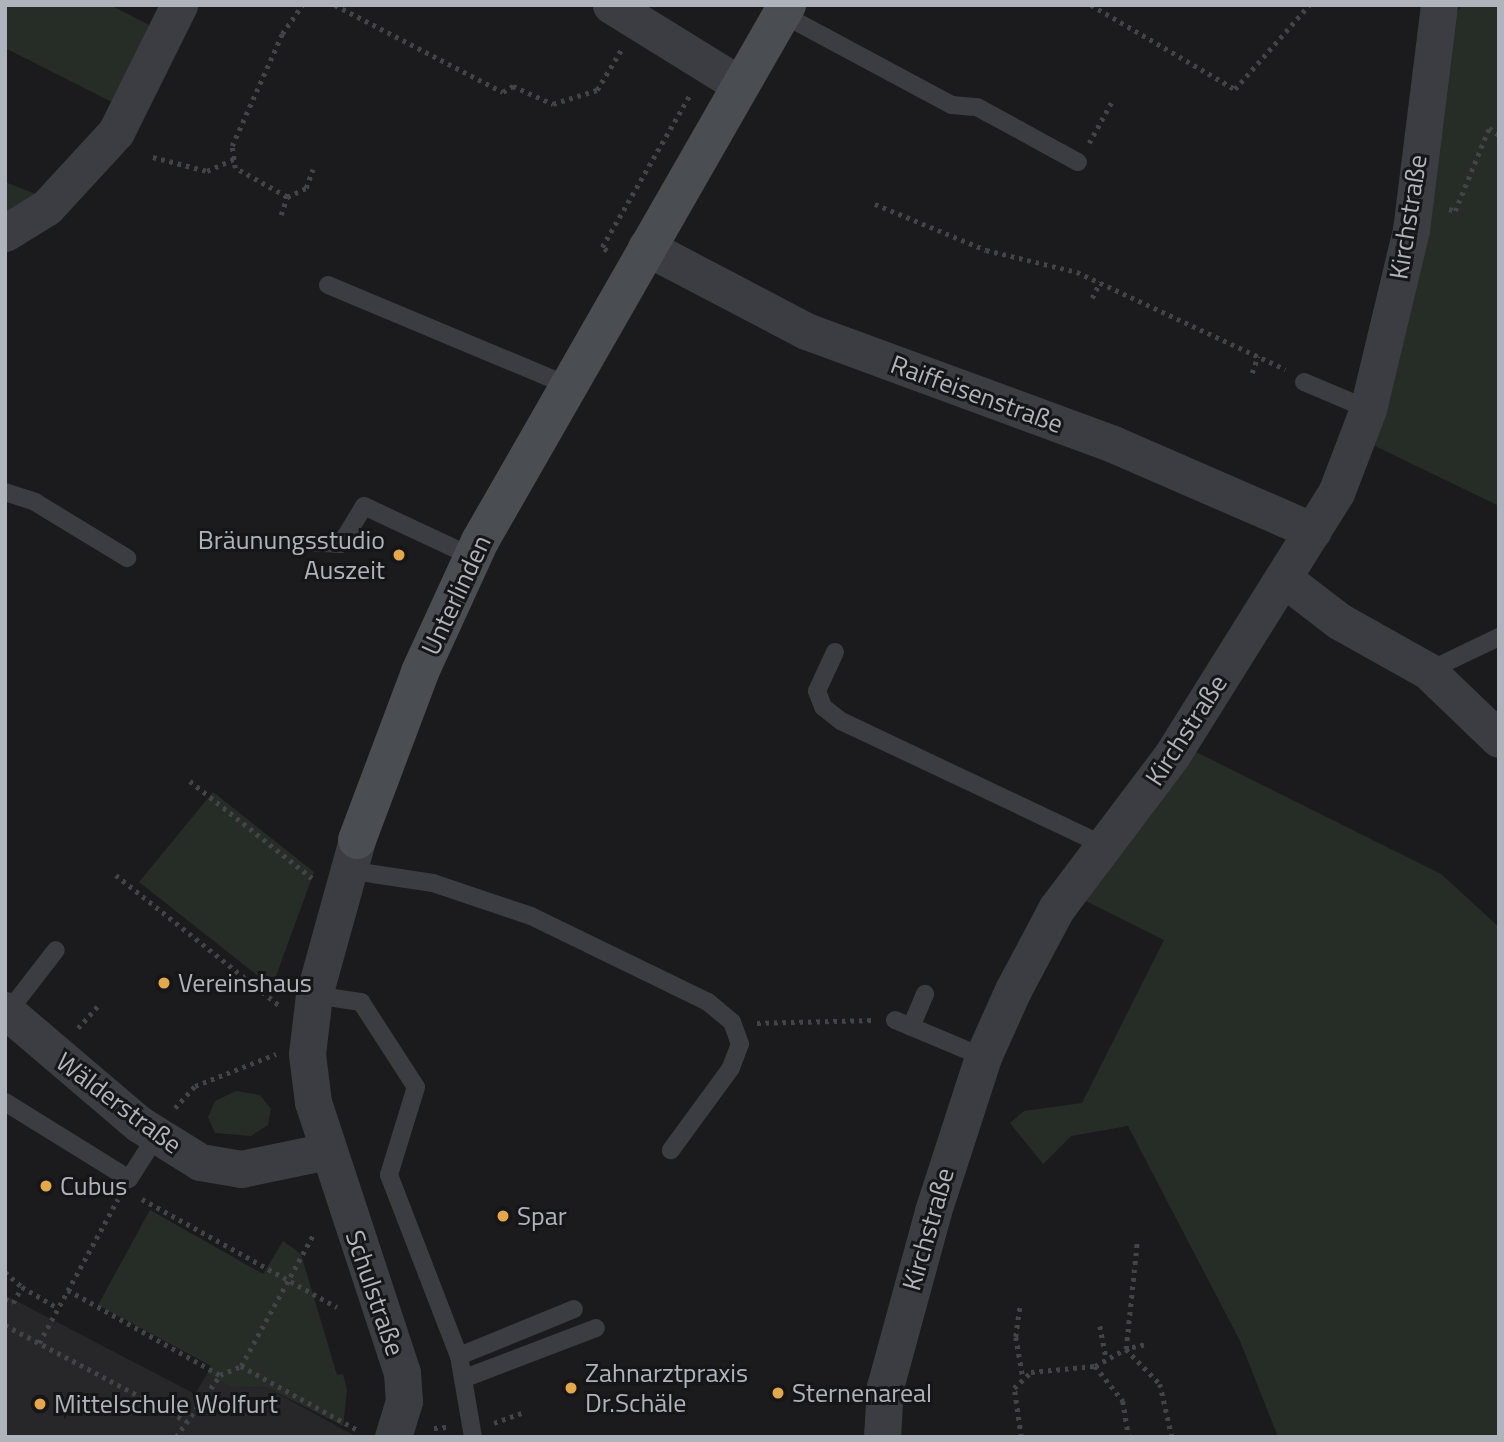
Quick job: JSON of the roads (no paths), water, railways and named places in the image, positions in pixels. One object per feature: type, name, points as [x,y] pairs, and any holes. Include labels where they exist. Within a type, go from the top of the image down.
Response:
[{"type":"main road","name":"Unterlinden","points":[[341,865],[473,557],[567,385],[785,9]]},
{"type":"street","points":[[5,233],[47,207],[116,132],[179,5]]},
{"type":"street","name":"Kirchstraße","points":[[882,1437],[897,1334],[983,1057],[1056,909],[1172,755],[1336,493],[1368,409],[1411,230],[1439,5]]},
{"type":"street","points":[[624,13],[740,85]]},
{"type":"street","name":"Raiffeisenstraße","points":[[646,247],[806,331],[1113,444],[1313,531]]},
{"type":"street","points":[[1283,578],[1339,621],[1428,671],[1499,739]]},
{"type":"street","name":"Unterlinden","points":[[328,1151],[309,1076],[314,995],[341,865]]},
{"type":"street","name":"Wälderstraße","points":[[7,1011],[167,1121],[200,1162],[241,1169],[328,1151]]},
{"type":"street","name":"Schulstraße","points":[[328,1151],[402,1373],[404,1401],[393,1437]]},
{"type":"lane","points":[[785,9],[952,105],[977,107],[1078,162]]},
{"type":"lane","points":[[328,285],[567,385]]},
{"type":"lane","points":[[1304,382],[1368,409]]},
{"type":"lane","points":[[5,492],[35,502],[127,558]]},
{"type":"lane","points":[[304,542],[341,544],[365,506],[473,557]]},
{"type":"lane","points":[[1428,671],[1499,637]]},
{"type":"lane","points":[[835,652],[817,691],[823,706],[841,721],[1105,846]]},
{"type":"lane","points":[[341,865],[433,883],[531,916],[708,1002],[732,1022],[740,1044],[732,1068],[671,1150]]},
{"type":"lane","points":[[7,1011],[56,950]]},
{"type":"lane","points":[[925,994],[903,1023],[983,1057]]},
{"type":"lane","points":[[314,995],[361,1002],[416,1087],[389,1175],[459,1356],[465,1378],[472,1430]]},
{"type":"lane","points":[[5,1102],[126,1184],[167,1121]]},
{"type":"lane","points":[[459,1356],[574,1308]]},
{"type":"lane","points":[[465,1378],[596,1328]]},
{"type":"place","name":"Bräunungsstudio Auszeit","points":[[399,555]]},
{"type":"place","name":"Vereinshaus","points":[[164,983]]},
{"type":"place","name":"Cubus","points":[[46,1186]]},
{"type":"place","name":"Spar","points":[[503,1216]]},
{"type":"place","name":"Zahnarztpraxis Dr.Schäle","points":[[571,1388]]},
{"type":"place","name":"Sternenareal","points":[[778,1393]]},
{"type":"place","name":"Mittelschule Wolfurt","points":[[40,1404]]}]
